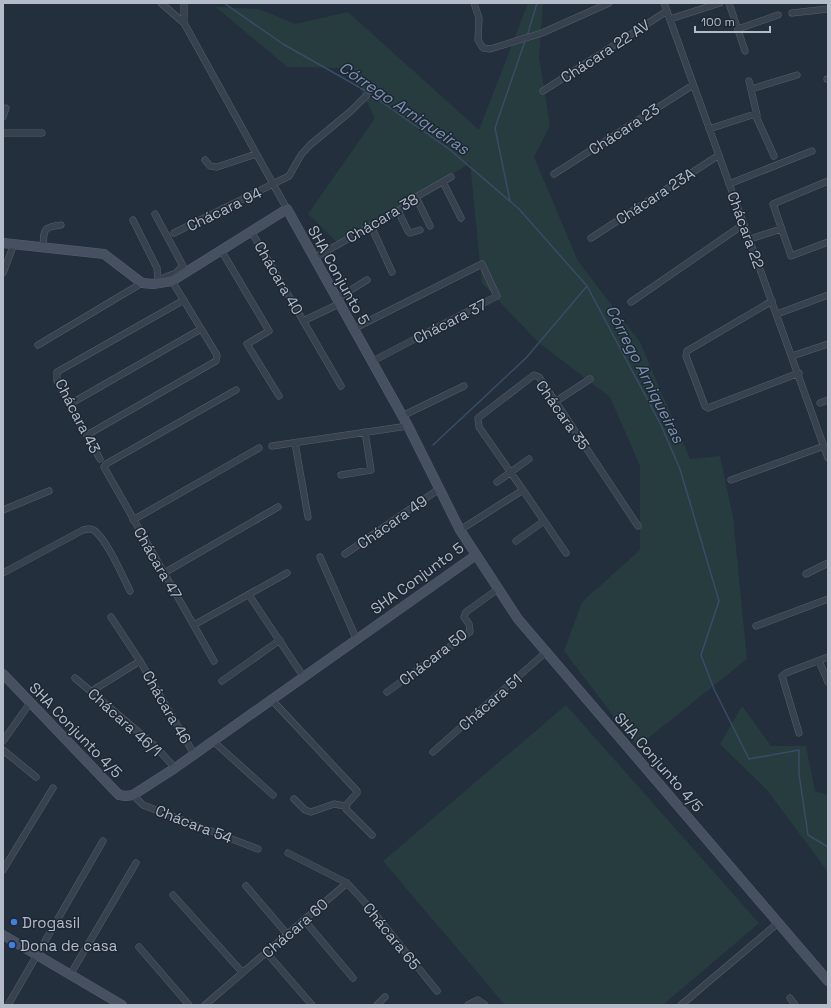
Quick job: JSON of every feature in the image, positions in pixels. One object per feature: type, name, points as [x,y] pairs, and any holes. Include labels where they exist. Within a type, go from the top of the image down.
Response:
[{"type":"street","points":[[161,3],[184,23]]},
{"type":"street","points":[[184,3],[184,23]]},
{"type":"street","points":[[474,3],[479,18],[478,40],[483,48],[490,49],[542,33],[609,3]]},
{"type":"street","name":"Chácara 22","points":[[664,3],[799,373],[828,458]]},
{"type":"street","points":[[670,19],[720,3]]},
{"type":"street","points":[[729,3],[745,51]]},
{"type":"street","points":[[792,13],[828,9]]},
{"type":"street","name":"Chácara 22 AV","points":[[543,91],[667,11]]},
{"type":"street","points":[[738,29],[778,15]]},
{"type":"street","name":"SHA Conjunto 5","points":[[133,795],[175,768],[356,638],[476,555],[460,530],[408,426],[371,362],[184,23]]},
{"type":"street","points":[[751,89],[797,75]]},
{"type":"street","points":[[750,82],[757,115],[774,156]]},
{"type":"street","name":"Chácara 23","points":[[554,174],[693,85]]},
{"type":"street","name":"Chácara 94","points":[[174,233],[289,176],[301,155],[310,145],[351,111],[366,96]]},
{"type":"street","points":[[3,117],[6,108]]},
{"type":"street","points":[[710,129],[750,114],[757,115]]},
{"type":"street","points":[[3,133],[42,133]]},
{"type":"street","points":[[729,184],[812,151]]},
{"type":"street","points":[[206,160],[210,166],[217,167],[256,154]]},
{"type":"street","name":"Chácara 23A","points":[[591,238],[719,155]]},
{"type":"street","name":"Chácara 38","points":[[314,258],[398,211],[416,197],[451,177]]},
{"type":"street","points":[[828,181],[773,204],[791,256],[828,242]]},
{"type":"street","points":[[443,182],[461,218]]},
{"type":"street","points":[[416,197],[430,226]]},
{"type":"street","points":[[38,345],[142,283],[172,281],[287,209]]},
{"type":"street","points":[[398,211],[410,233],[420,230]]},
{"type":"street","points":[[155,214],[183,266],[176,273],[155,282]]},
{"type":"street","points":[[133,220],[157,268],[155,282]]},
{"type":"street","points":[[631,302],[744,224]]},
{"type":"street","points":[[43,247],[45,230],[47,227],[61,225]]},
{"type":"street","points":[[371,226],[392,272]]},
{"type":"street","points":[[750,239],[781,229]]},
{"type":"street","name":"Chácara 40","points":[[254,236],[341,386]]},
{"type":"street","points":[[3,243],[104,254],[142,283]]},
{"type":"street","points":[[3,273],[14,244]]},
{"type":"street","points":[[221,250],[269,331],[247,344],[279,396]]},
{"type":"street","name":"Chácara 37","points":[[353,329],[482,264],[497,296],[371,362]]},
{"type":"street","name":"Chácara 40","points":[[303,321],[338,301],[367,280]]},
{"type":"street","points":[[87,435],[216,362],[217,355],[172,281]]},
{"type":"street","points":[[777,314],[828,295]]},
{"type":"street","name":"Chácara 43","points":[[100,460],[57,381],[57,372],[184,300]]},
{"type":"street","points":[[772,301],[686,351],[686,356],[702,399],[705,407],[710,407],[799,373]]},
{"type":"street","points":[[70,404],[201,329]]},
{"type":"street","points":[[792,356],[828,344]]},
{"type":"street","name":"Chácara 35","points":[[566,553],[511,471],[479,427],[478,418],[534,375],[538,377],[638,526]]},
{"type":"street","points":[[555,402],[590,379]]},
{"type":"street","points":[[402,416],[464,386]]},
{"type":"street","name":"Chácara 47","points":[[214,661],[104,469],[106,464],[236,390]]},
{"type":"street","points":[[820,403],[828,400]]},
{"type":"street","points":[[272,446],[408,426]]},
{"type":"street","points":[[341,475],[371,470],[365,432]]},
{"type":"street","points":[[295,443],[308,517]]},
{"type":"street","points":[[731,480],[824,446]]},
{"type":"street","points":[[133,520],[259,448]]},
{"type":"street","points":[[497,482],[529,459]]},
{"type":"street","name":"Chácara 49","points":[[345,554],[439,489]]},
{"type":"street","points":[[460,530],[523,490]]},
{"type":"street","points":[[3,510],[49,491]]},
{"type":"street","points":[[164,573],[278,507]]},
{"type":"street","points":[[516,541],[544,521]]},
{"type":"street","points":[[3,573],[83,530],[90,529],[96,531],[112,554],[130,591]]},
{"type":"street","name":"SHA Conjunto 4/5","points":[[476,555],[518,619],[828,980]]},
{"type":"street","points":[[320,557],[356,638]]},
{"type":"street","points":[[806,574],[828,563]]},
{"type":"street","points":[[194,625],[287,573]]},
{"type":"street","name":"Chácara 50","points":[[387,692],[470,632],[469,624],[464,617],[466,612],[498,589]]},
{"type":"street","points":[[248,595],[303,676]]},
{"type":"street","points":[[756,626],[828,599]]},
{"type":"street","name":"Chácara 46","points":[[112,617],[140,661],[194,754]]},
{"type":"street","points":[[222,681],[280,640]]},
{"type":"street","name":"Chácara 51","points":[[433,752],[546,652]]},
{"type":"street","points":[[799,733],[782,676],[786,673],[828,658]]},
{"type":"street","name":"Chácara 46","points":[[95,689],[140,661]]},
{"type":"street","points":[[819,661],[828,682]]},
{"type":"street","name":"SHA Conjunto 4/5","points":[[3,674],[119,795],[133,795]]},
{"type":"street","name":"Chácara 46/1","points":[[75,678],[155,746],[175,768]]},
{"type":"street","points":[[271,699],[357,791],[354,797],[345,806]]},
{"type":"street","points":[[3,741],[30,703]]},
{"type":"street","points":[[213,741],[273,795]]},
{"type":"street","points":[[3,750],[36,777]]},
{"type":"street","points":[[3,870],[53,788]]},
{"type":"street","name":"Chácara 54","points":[[133,795],[143,805],[258,849]]},
{"type":"street","points":[[294,799],[305,810],[311,812],[334,804],[345,806]]},
{"type":"street","points":[[345,806],[348,812],[372,835]]},
{"type":"street","points":[[8,1005],[103,841]]},
{"type":"street","points":[[288,853],[347,883]]},
{"type":"street","points":[[70,975],[136,864]]},
{"type":"street","name":"Chácara 60","points":[[207,1004],[242,972],[347,883]]},
{"type":"street","name":"Chácara 65","points":[[347,883],[370,908],[437,991]]},
{"type":"street","points":[[246,886],[287,934]]},
{"type":"street","points":[[173,895],[242,972]]},
{"type":"street","points":[[304,920],[353,978]]},
{"type":"street","points":[[681,1005],[778,923]]},
{"type":"street","points":[[3,935],[112,1002],[122,1005]]},
{"type":"street","points":[[139,947],[190,1005]]},
{"type":"street","points":[[266,952],[312,1005]]},
{"type":"street","points":[[377,1005],[385,998]]},
{"type":"street","points":[[790,998],[795,1005]]},
{"type":"street","points":[[468,1005],[478,1000],[485,1005]]},
{"type":"green space","points":[[528,3],[543,3],[539,57],[550,126],[534,157],[578,261],[640,342],[690,459],[720,456],[733,517],[747,659],[637,747],[564,651],[582,602],[640,550],[640,466],[610,397],[538,342],[482,283],[470,163],[340,245],[308,214],[375,118],[349,68],[287,67],[216,7],[259,9],[295,24],[348,12],[479,130]]},
{"type":"green space","points":[[566,705],[759,923],[663,1005],[505,1005],[383,861]]},
{"type":"green space","points":[[742,706],[771,746],[806,746],[815,791],[828,795],[828,872],[767,790],[720,744]]},
{"type":"waterway","name":"Córrego Arniqueiras","points":[[224,3],[283,44],[366,91],[449,149],[519,209],[587,286],[661,425],[680,469],[719,601],[701,655],[714,689],[749,759],[799,750],[799,774],[808,835],[828,847]]},
{"type":"waterway","points":[[527,36],[537,3]]},
{"type":"waterway","points":[[510,201],[495,128],[525,41]]},
{"type":"waterway","points":[[433,445],[526,358],[587,286]]},
{"type":"place","name":"Drogasil","points":[[14,922]]},
{"type":"place","name":"Dona de casa","points":[[12,945]]}]
